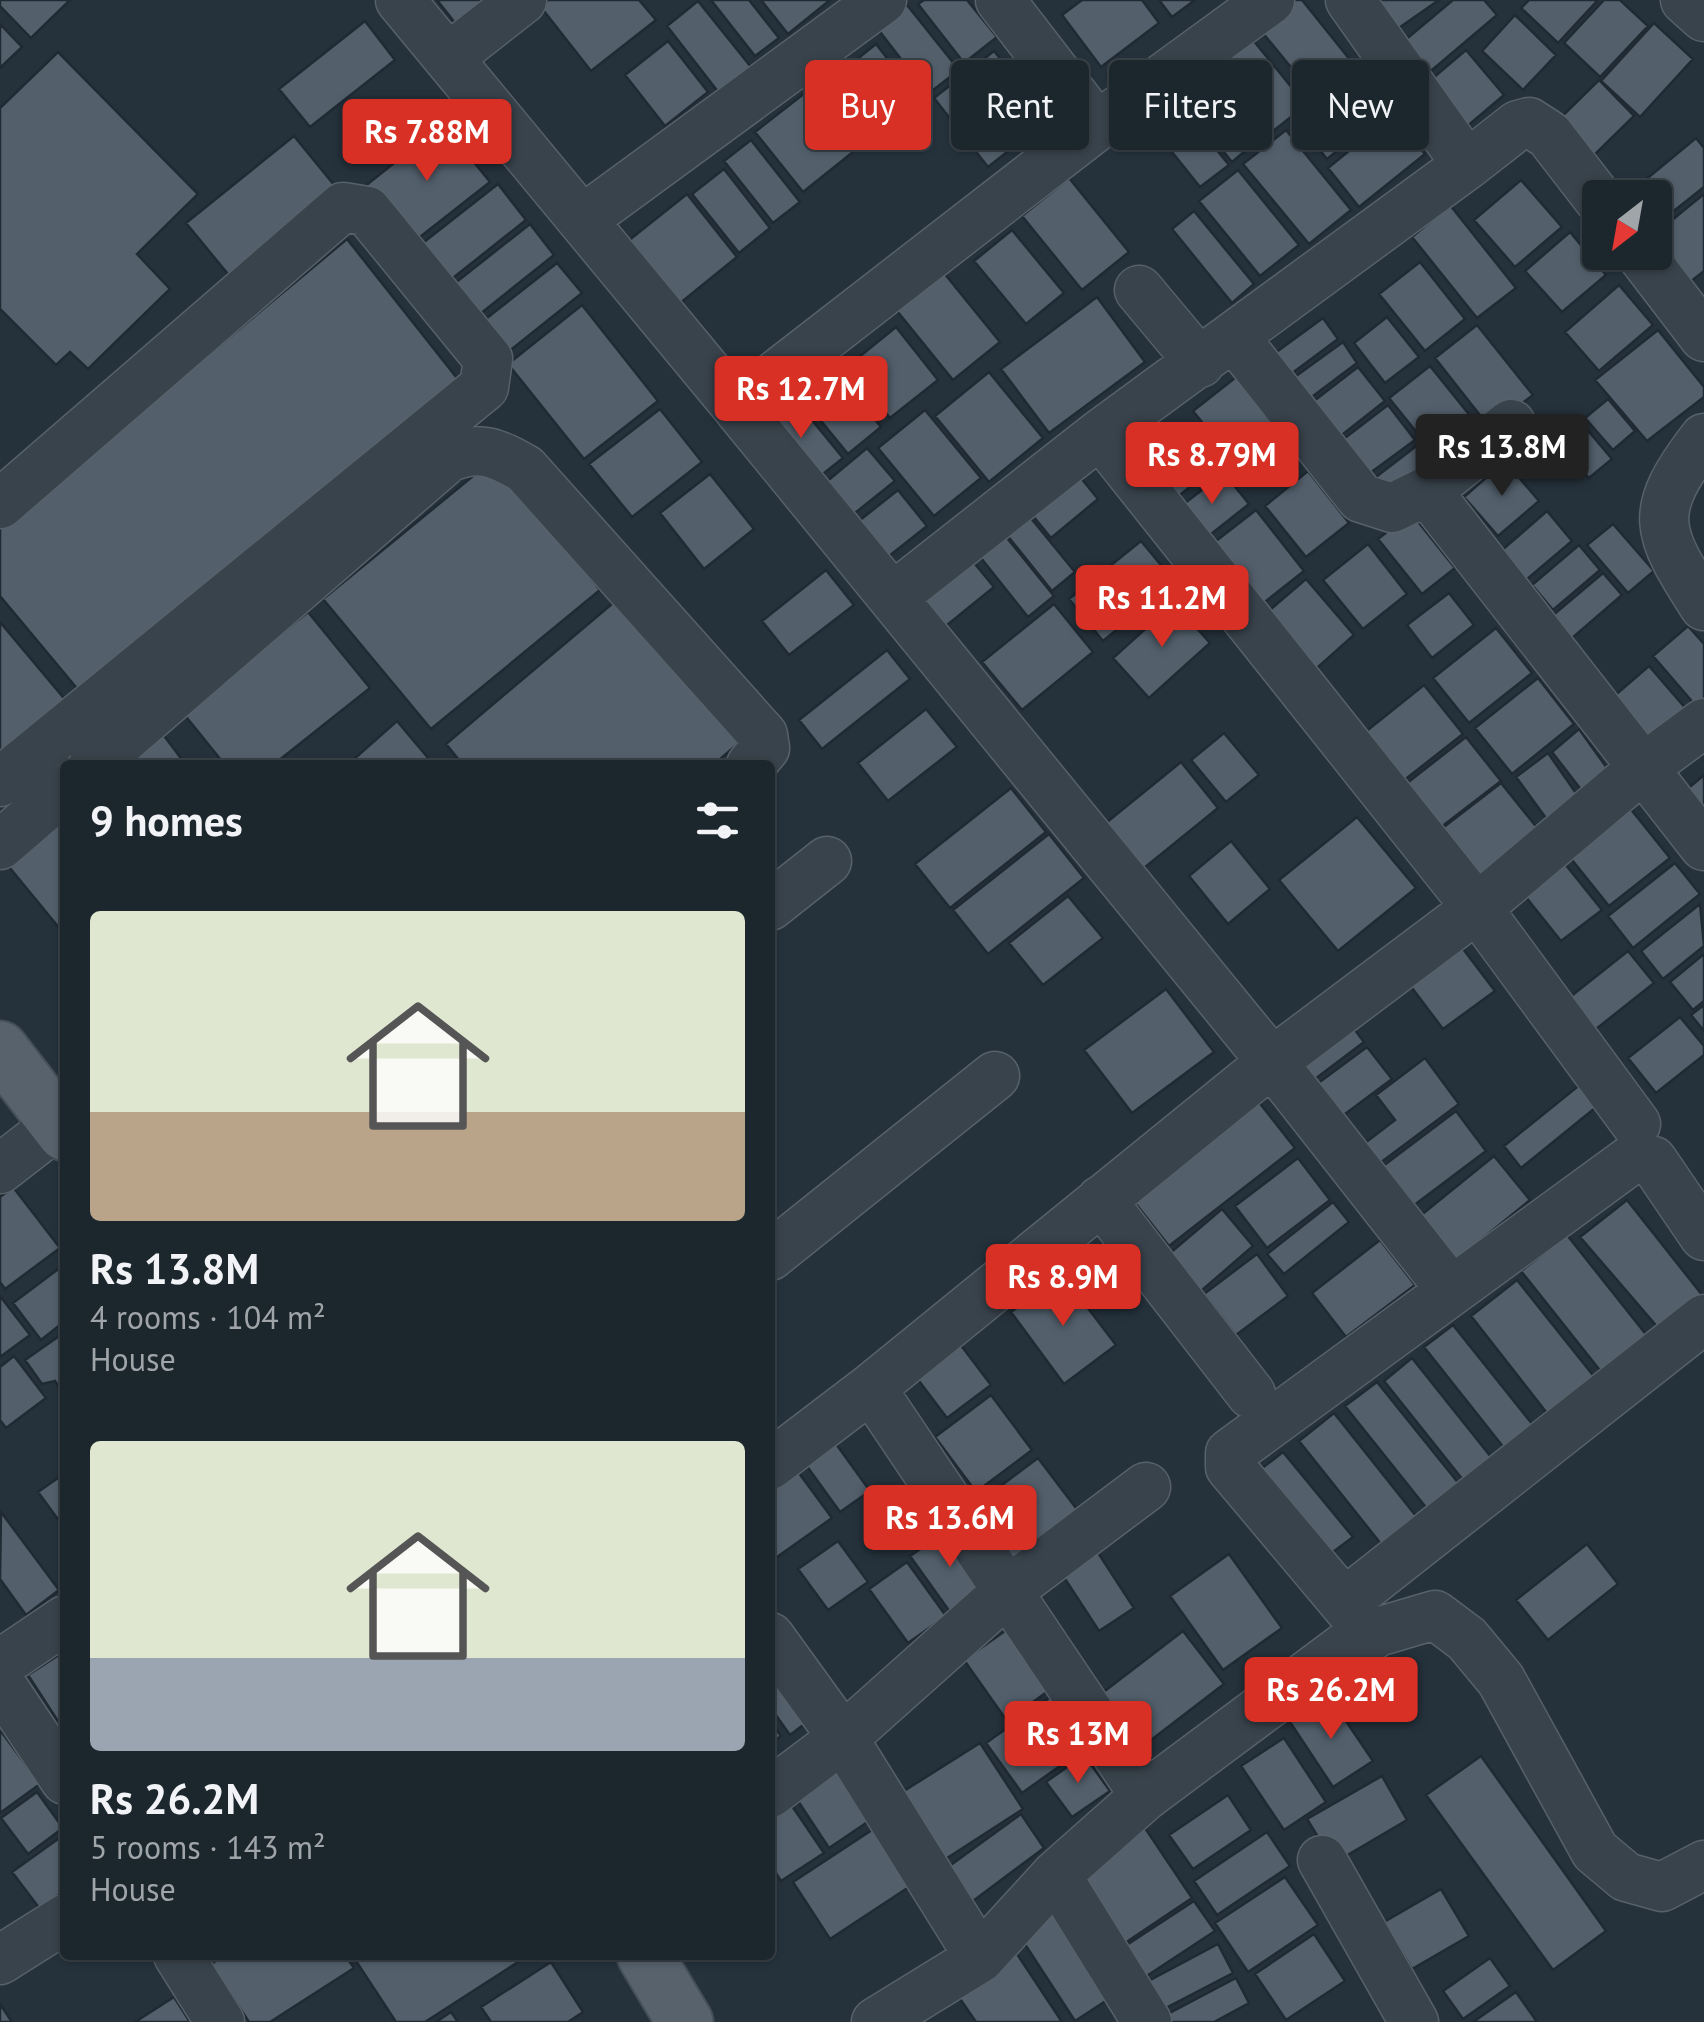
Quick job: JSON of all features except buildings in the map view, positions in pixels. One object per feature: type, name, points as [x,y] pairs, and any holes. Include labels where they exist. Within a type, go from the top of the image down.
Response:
[{"type":"main road","points":[[0,1049],[60,1126]]},
{"type":"main road","points":[[648,1960],[686,2022]]},
{"type":"street","points":[[400,0],[894,596],[1440,1276]]},
{"type":"street","points":[[448,58],[522,0]]},
{"type":"street","points":[[582,220],[882,0]]},
{"type":"street","points":[[1000,0],[1098,126]]},
{"type":"street","points":[[736,406],[1098,126],[1270,0]]},
{"type":"street","points":[[1350,0],[1466,165]]},
{"type":"street","points":[[1684,0],[1704,18]]},
{"type":"street","points":[[894,596],[1100,434],[1518,125],[1529,122],[1549,134],[1584,180]]},
{"type":"street","points":[[0,504],[343,207],[366,211],[488,359],[484,387],[0,782]]},
{"type":"street","points":[[1654,270],[1704,337]]},
{"type":"street","points":[[1139,290],[1217,350],[1361,498],[1392,508],[1428,491],[1511,424]]},
{"type":"street","points":[[1100,434],[1478,908],[1636,1124]]},
{"type":"street","points":[[1704,438],[1680,469],[1664,506],[1666,545],[1704,606]]},
{"type":"street","points":[[98,760],[448,458],[468,449],[494,451],[526,469],[763,735],[764,748],[755,760]]},
{"type":"street","points":[[1428,491],[1704,846]]},
{"type":"street","points":[[775,1461],[871,1388],[1272,1062],[1478,908],[1643,768],[1704,724]]},
{"type":"street","points":[[0,845],[60,793]]},
{"type":"street","points":[[775,902],[828,861]]},
{"type":"street","points":[[775,1252],[995,1076]]},
{"type":"street","points":[[0,1168],[60,1130]]},
{"type":"street","points":[[1704,1236],[1652,1161],[1640,1156],[1632,1159],[1230,1453],[1230,1467],[1385,1604],[1435,1615],[1467,1639],[1501,1680],[1595,1851],[1626,1876],[1662,1887],[1704,1865]]},
{"type":"street","points":[[1100,1200],[1251,1394]]},
{"type":"street","points":[[876,2022],[980,1958],[1056,1875],[1145,1796],[1357,1638],[1385,1604],[1704,1319]]},
{"type":"street","points":[[871,1388],[1010,1588],[1145,1796]]},
{"type":"street","points":[[775,1789],[844,1738],[1010,1588],[1146,1486]]},
{"type":"street","points":[[0,1664],[60,1623]]},
{"type":"street","points":[[775,1644],[844,1738],[980,1958]]},
{"type":"street","points":[[0,1683],[60,1773]]},
{"type":"street","points":[[1322,1860],[1414,2022]]},
{"type":"street","points":[[1056,1875],[1147,2022]]},
{"type":"street","points":[[0,1960],[60,1922]]},
{"type":"street","points":[[181,1960],[220,2022]]}]
